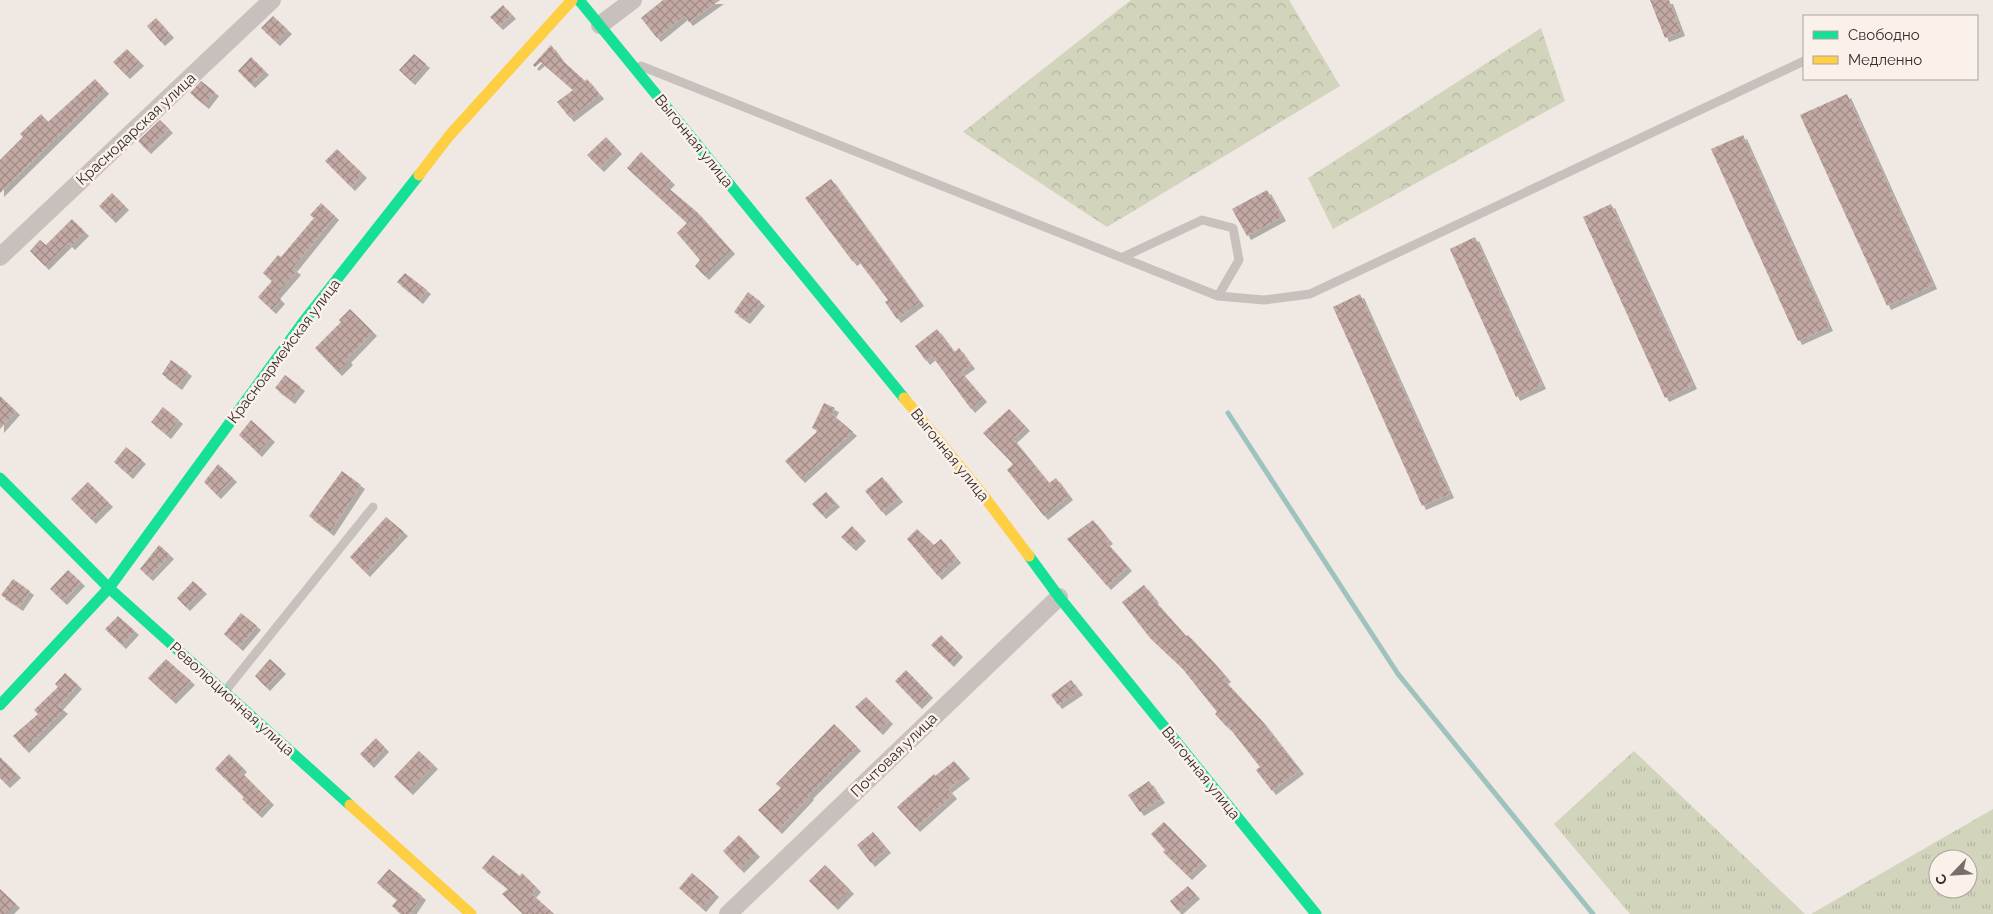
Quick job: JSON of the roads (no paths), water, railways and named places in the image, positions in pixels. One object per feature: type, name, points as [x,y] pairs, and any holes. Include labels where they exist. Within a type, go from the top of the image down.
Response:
[{"type":"street","name":"Краснодарская улица","points":[[0,258],[272,0]]},
{"type":"street","name":"Красноармейская улица","points":[[0,704],[109,588],[304,321],[450,136],[572,0]]},
{"type":"street","name":"Выгонная улица","points":[[579,0],[983,495],[1059,597],[1316,914]]},
{"type":"street","points":[[600,25],[633,0]]},
{"type":"street","name":"Революционная улица","points":[[0,478],[109,588],[471,914]]},
{"type":"street","name":"Почтовая улица","points":[[728,914],[1059,597]]},
{"type":"lane","points":[[629,61],[1218,296],[1264,300],[1310,294],[1803,61]]},
{"type":"lane","points":[[1124,257],[1202,220],[1233,228],[1239,260],[1218,296]]},
{"type":"lane","points":[[224,692],[373,507]]},
{"type":"waterway","points":[[1228,413],[1398,674],[1593,914]]}]
